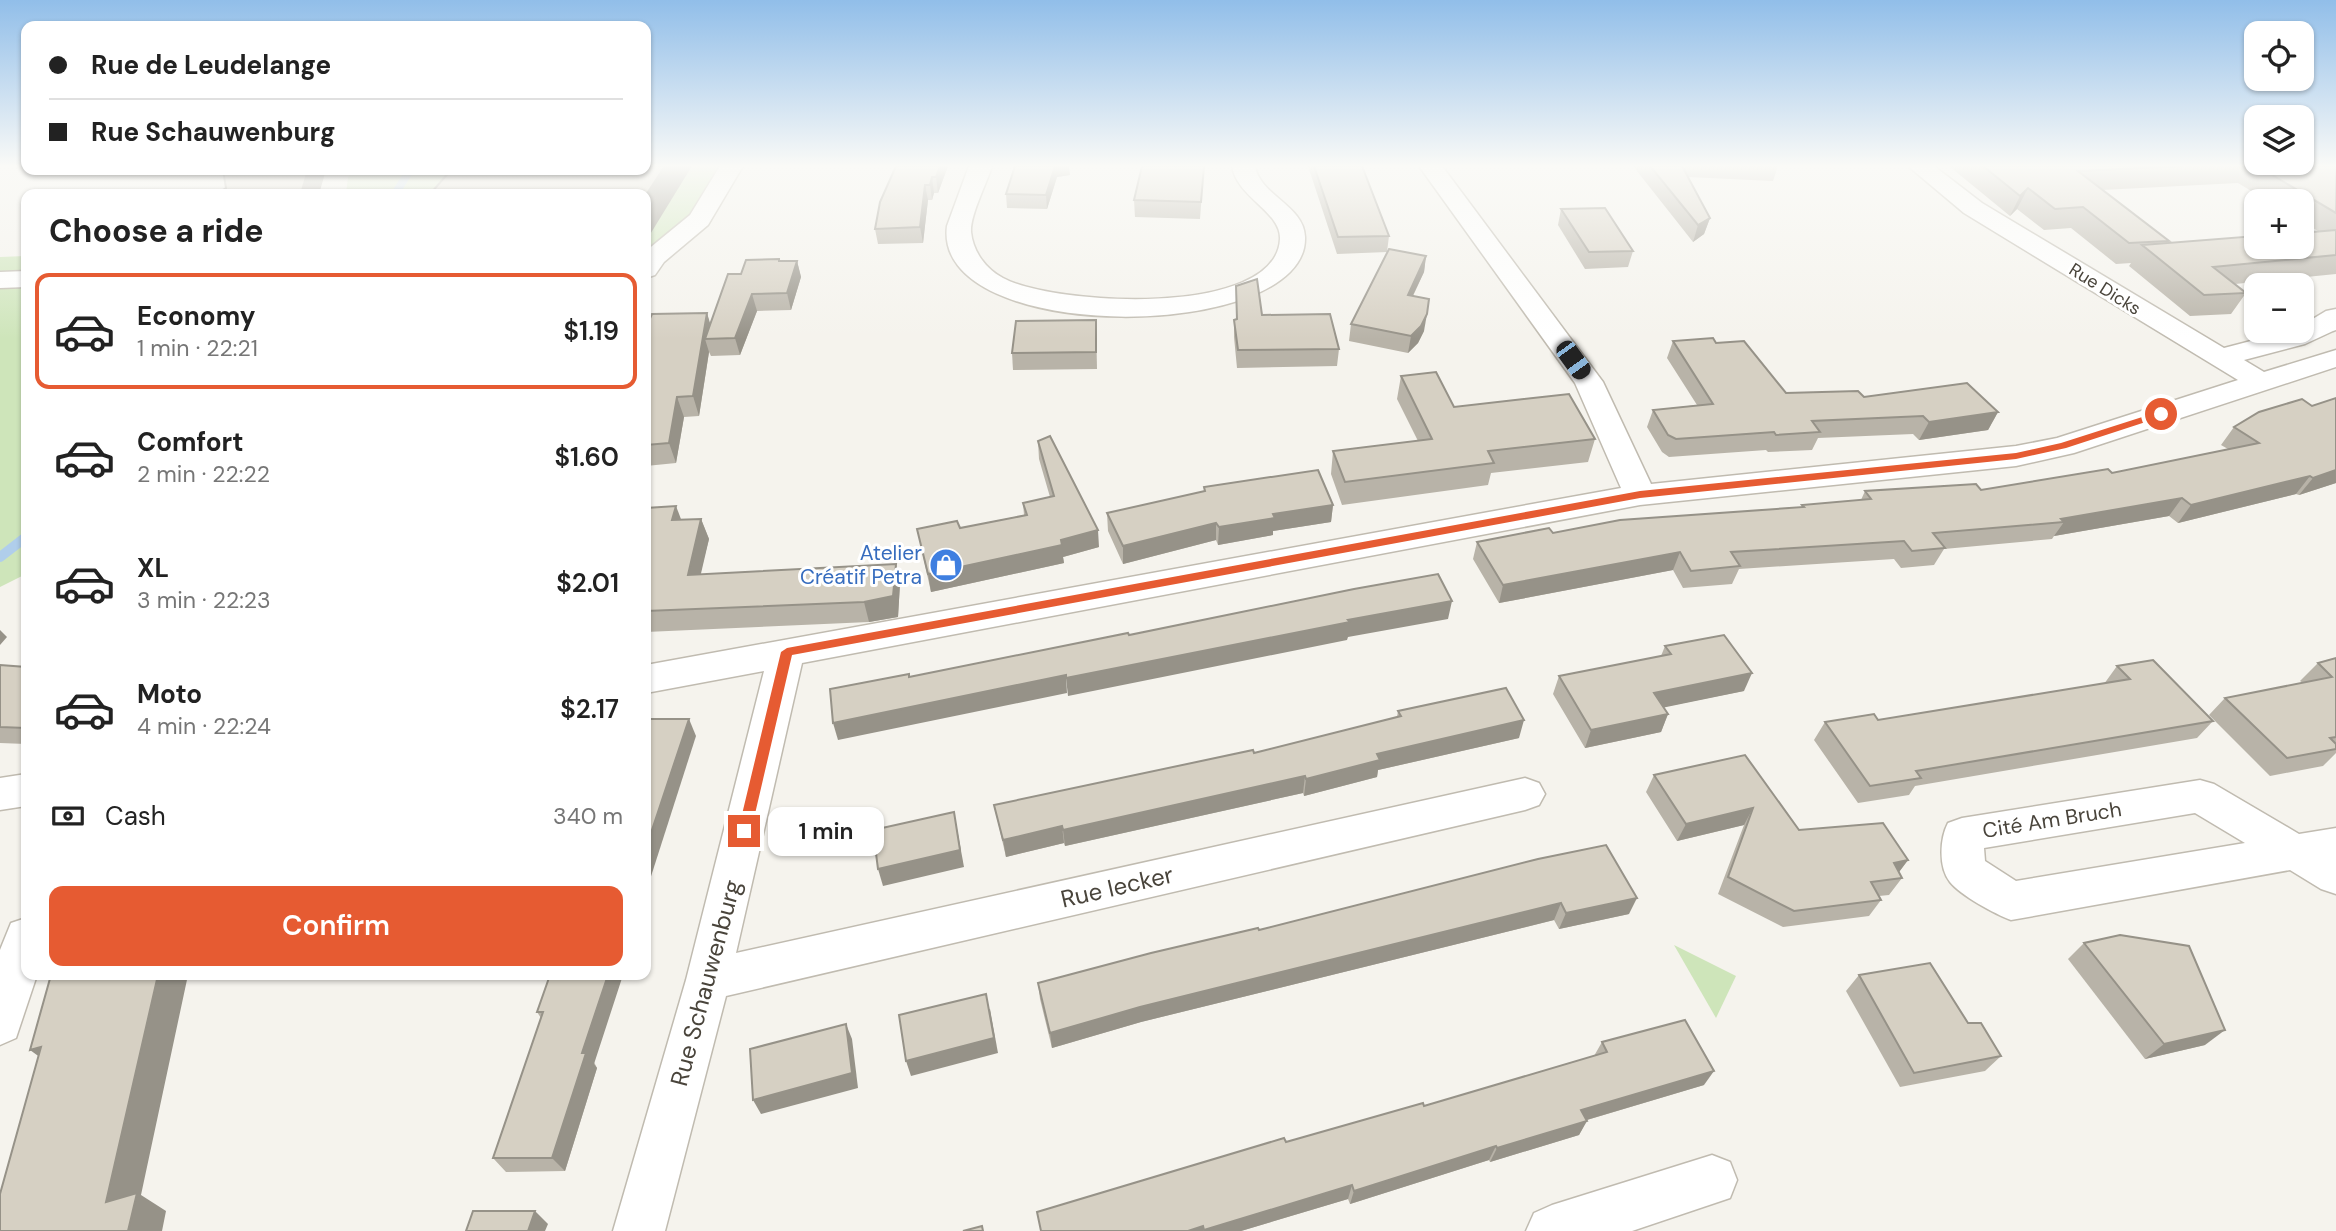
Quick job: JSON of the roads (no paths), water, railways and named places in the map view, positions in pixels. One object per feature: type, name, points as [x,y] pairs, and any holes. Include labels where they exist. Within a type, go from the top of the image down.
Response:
[{"type":"street","points":[[651,262],[695,223]]},
{"type":"street","points":[[962,223],[959,231],[964,256],[985,280],[1019,296],[1070,306],[1146,306],[1192,303],[1233,296],[1264,281],[1289,255],[1292,244],[1288,223]]},
{"type":"street","points":[[1472,223],[1588,382],[1640,495]]},
{"type":"street","name":"Rue Dicks","points":[[1998,223],[2261,382]]},
{"type":"street","points":[[0,280],[21,279]]},
{"type":"street","points":[[2220,358],[2309,334],[2336,317]]},
{"type":"street","points":[[655,677],[1640,495],[2016,456],[2063,446],[2336,358]]},
{"type":"street","name":"Rue Schauwenburg","points":[[639,1231],[708,980],[787,652]]},
{"type":"street","points":[[0,794],[21,791]]},
{"type":"street","name":"Rue Iecker","points":[[708,980],[1525,794]]},
{"type":"street","name":"Cité Am Bruch","points":[[2336,845],[2295,852],[2011,901],[1965,870],[1962,835],[2200,796],[2295,852],[2336,876]]},
{"type":"street","points":[[0,1023],[21,954]]},
{"type":"street","points":[[1552,1231],[1712,1180]]},
{"type":"waterway","points":[[0,557],[21,541]]},
{"type":"place","name":"Atelier Créatif Petra","points":[[946,565]]}]
